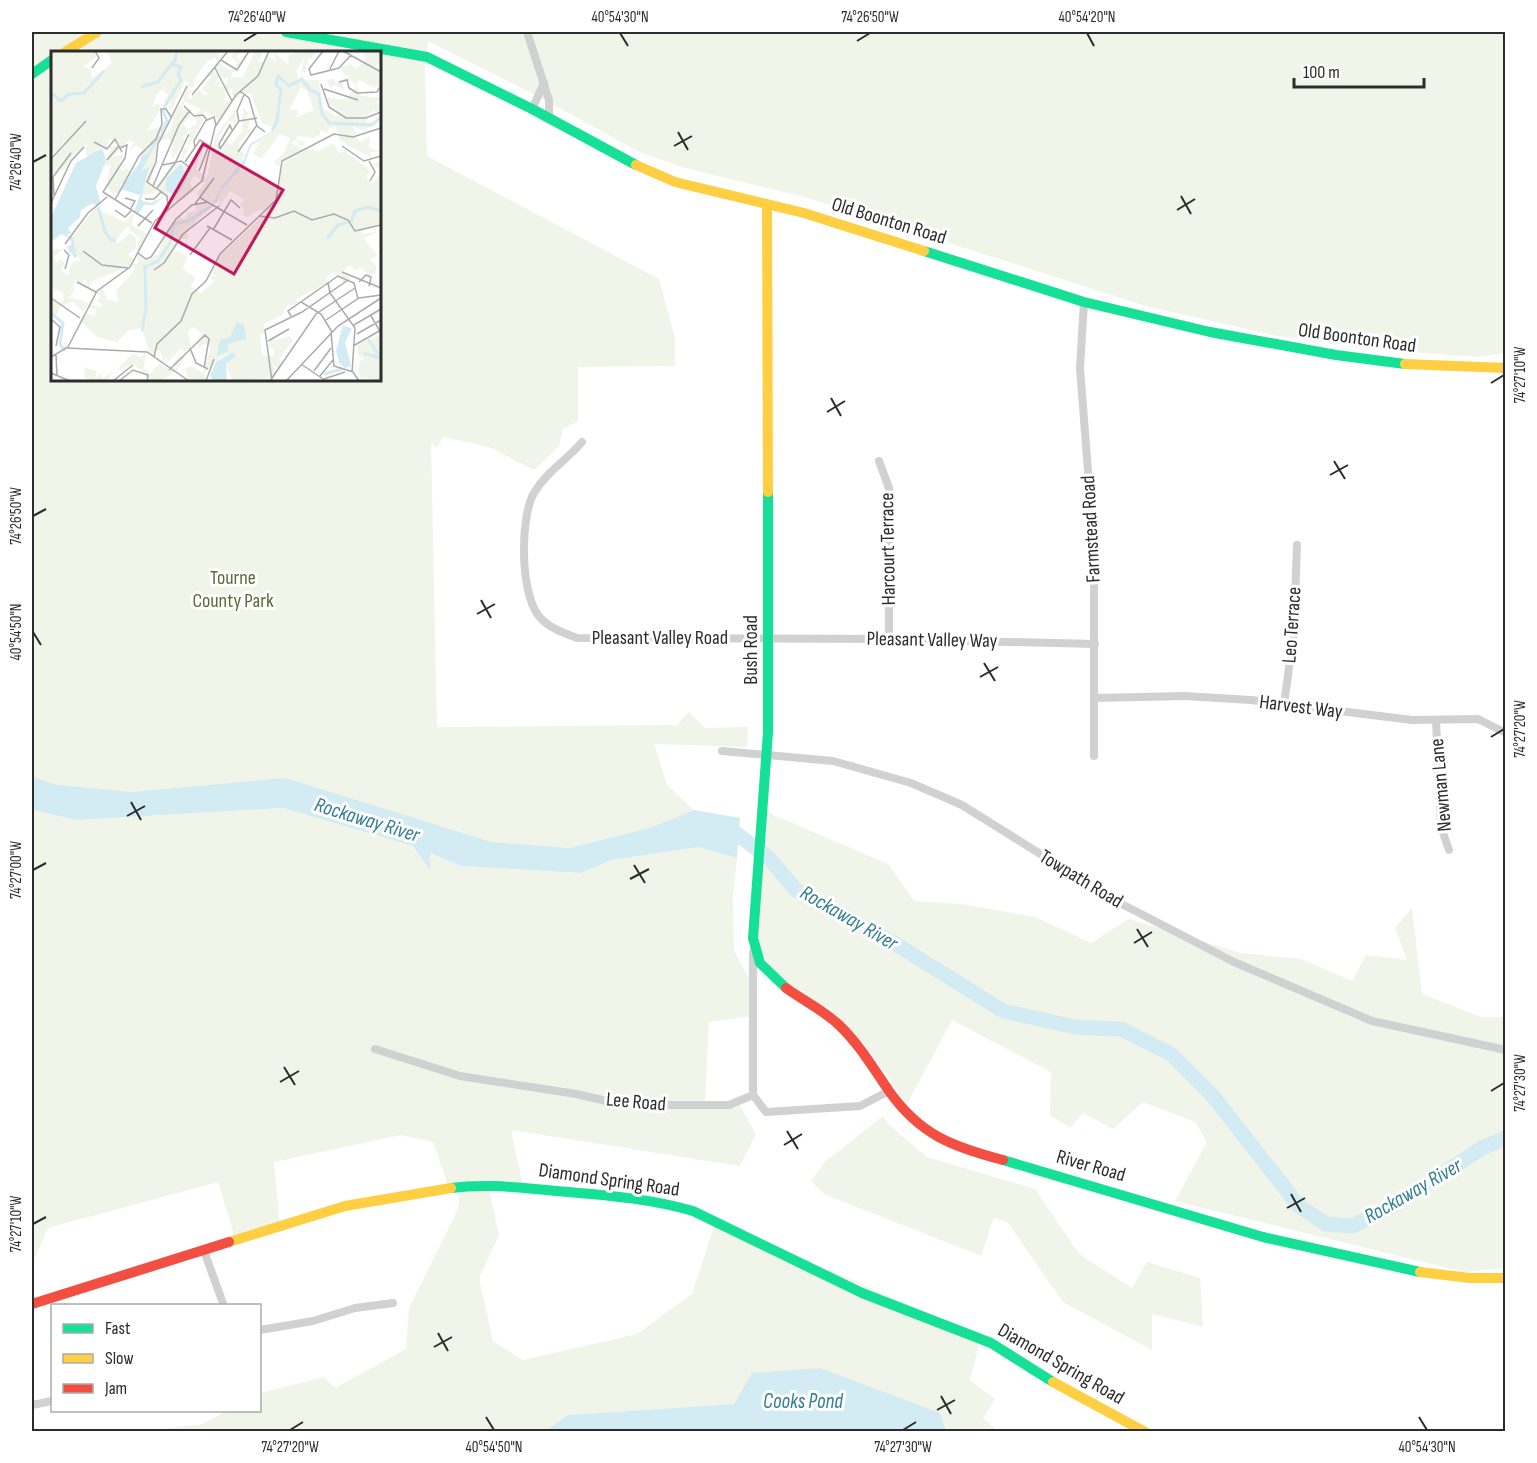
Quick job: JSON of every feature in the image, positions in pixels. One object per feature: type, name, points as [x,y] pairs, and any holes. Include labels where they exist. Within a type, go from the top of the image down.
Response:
[{"type":"street","points":[[67,51],[98,32]]},
{"type":"street","name":"Old Boonton Road","points":[[286,32],[428,57],[532,109],[653,174],[704,190],[804,213],[1084,302],[1209,332],[1336,356],[1400,364],[1506,368]]},
{"type":"street","points":[[527,32],[544,82],[550,108],[549,119]]},
{"type":"street","points":[[32,74],[51,61]]},
{"type":"street","points":[[532,109],[544,82]]},
{"type":"street","name":"Bush Road","points":[[753,1095],[753,941],[756,863],[766,754],[769,639],[767,205]]},
{"type":"street","name":"Farmstead Road","points":[[1084,302],[1080,368],[1092,506],[1095,644],[1094,756]]},
{"type":"street","name":"Pleasant Valley Road","points":[[582,442],[542,480],[526,511],[525,582],[537,614],[550,627],[577,638],[769,639]]},
{"type":"street","name":"Harcourt Terrace","points":[[879,461],[889,488],[889,639]]},
{"type":"street","name":"Leo Terrace","points":[[1284,705],[1294,630],[1297,545]]},
{"type":"street","name":"Pleasant Valley Way","points":[[769,639],[889,639],[1095,644]]},
{"type":"street","name":"Harvest Way","points":[[1094,698],[1185,696],[1412,720],[1478,719],[1506,733]]},
{"type":"street","name":"Newman Lane","points":[[1436,720],[1441,827],[1449,850]]},
{"type":"street","name":"Towpath Road","points":[[722,751],[833,761],[860,767],[948,798],[1114,900],[1234,962],[1372,1020],[1506,1050]]},
{"type":"street","name":"River Road","points":[[753,941],[759,962],[772,976],[843,1029],[908,1117],[928,1134],[957,1148],[1243,1232],[1339,1257],[1459,1278],[1506,1278]]},
{"type":"street","name":"Lee Road","points":[[375,1049],[460,1076],[576,1094],[624,1105],[729,1105],[753,1095]]},
{"type":"street","points":[[753,1095],[766,1112],[773,1113],[860,1106],[888,1092]]},
{"type":"street","name":"Diamond Spring Road","points":[[32,1304],[345,1206],[386,1197],[479,1184],[665,1203],[715,1220],[862,1293],[972,1334],[1075,1396],[1145,1431]]},
{"type":"street","points":[[204,1251],[224,1304]]},
{"type":"street","points":[[261,1330],[313,1321],[355,1308],[393,1303]]},
{"type":"street","points":[[32,1405],[51,1401]]},
{"type":"green space","name":"Tourne County Park","points":[[32,32],[1505,32],[1505,353],[1477,357],[1381,350],[1277,336],[1146,306],[808,198],[685,168],[639,152],[543,99],[428,41],[425,63],[427,156],[659,279],[675,338],[675,366],[578,367],[578,421],[563,429],[559,446],[534,470],[489,447],[443,437],[436,448],[431,442],[437,727],[677,725],[689,712],[705,728],[748,727],[747,747],[654,744],[667,785],[694,810],[652,827],[570,848],[492,842],[441,826],[424,831],[203,795],[32,789]]},
{"type":"green space","points":[[283,808],[413,846],[430,868],[429,853],[461,866],[581,873],[611,860],[698,847],[737,858],[733,898],[734,951],[754,988],[753,1016],[709,1022],[705,1104],[738,1102],[756,1134],[740,1166],[511,1130],[523,1186],[488,1184],[499,1235],[479,1278],[493,1341],[523,1360],[637,1334],[692,1294],[716,1220],[981,1337],[970,1380],[995,1399],[983,1418],[998,1431],[946,1431],[940,1413],[734,1404],[568,1415],[545,1431],[407,1432],[404,1429],[397,1432],[148,1431],[202,1424],[225,1412],[261,1412],[261,1393],[324,1377],[335,1388],[406,1349],[409,1308],[458,1209],[460,1184],[448,1185],[433,1142],[401,1135],[274,1162],[280,1227],[236,1241],[218,1182],[48,1228],[32,1264],[32,810],[77,820]]},
{"type":"green space","points":[[769,813],[888,864],[914,901],[961,904],[1035,917],[1091,943],[1129,919],[1241,953],[1301,959],[1352,981],[1366,955],[1407,960],[1395,928],[1412,908],[1422,994],[1481,1017],[1505,1017],[1505,1268],[1464,1272],[1175,1201],[1207,1142],[1195,1122],[1143,1102],[1113,1129],[1083,1113],[1070,1128],[1050,1115],[1051,1072],[952,1020],[907,1104],[854,1033],[834,1015],[796,990],[774,970],[766,958],[760,945],[757,918]]},
{"type":"green space","points":[[883,1116],[889,1125],[927,1157],[1035,1189],[1079,1254],[1132,1288],[1147,1262],[1200,1278],[1203,1327],[1152,1314],[1152,1350],[1063,1302],[1008,1223],[994,1217],[981,1256],[824,1194],[811,1181],[825,1162]]},
{"type":"water","points":[[32,777],[57,785],[132,792],[285,778],[492,842],[570,848],[652,827],[694,810],[740,818],[737,858],[698,847],[611,860],[581,873],[461,866],[430,853],[430,870],[413,846],[283,808],[77,820],[32,810]]},
{"type":"water","name":"Cooks Pond","points":[[820,1368],[940,1413],[946,1431],[545,1431],[568,1415],[734,1404],[752,1373]]},
{"type":"waterway","name":"Rockaway River","points":[[719,830],[733,831],[769,858],[796,890],[894,943],[1003,1011],[1075,1027],[1121,1029],[1171,1054],[1212,1095],[1299,1206],[1326,1224],[1353,1226],[1394,1205],[1482,1148],[1506,1138]]},
{"type":"traffic: fast","points":[[286,32],[427,57],[532,109],[636,165]]},
{"type":"traffic: fast","points":[[32,74],[51,61]]},
{"type":"traffic: fast","points":[[924,251],[1084,302],[1210,332],[1336,355],[1405,364]]},
{"type":"traffic: fast","points":[[768,492],[768,732],[753,938],[760,963],[786,988]]},
{"type":"traffic: fast","points":[[1003,1160],[1263,1237],[1420,1272]]},
{"type":"traffic: fast","points":[[451,1188],[504,1186],[591,1194],[642,1200],[693,1211],[862,1293],[991,1343],[1053,1382]]},
{"type":"traffic: slow","points":[[67,51],[97,32]]},
{"type":"traffic: slow","points":[[636,165],[675,182],[804,213],[924,251]]},
{"type":"traffic: slow","points":[[767,205],[768,492]]},
{"type":"traffic: slow","points":[[1405,364],[1506,368]]},
{"type":"traffic: slow","points":[[229,1242],[345,1206],[451,1188]]},
{"type":"traffic: slow","points":[[1420,1272],[1470,1278],[1506,1278]]},
{"type":"traffic: slow","points":[[1053,1382],[1145,1432]]},
{"type":"traffic: jam","points":[[786,988],[820,1010],[846,1032],[889,1091],[913,1119],[953,1144],[1003,1160]]},
{"type":"traffic: jam","points":[[32,1304],[229,1242]]}]
